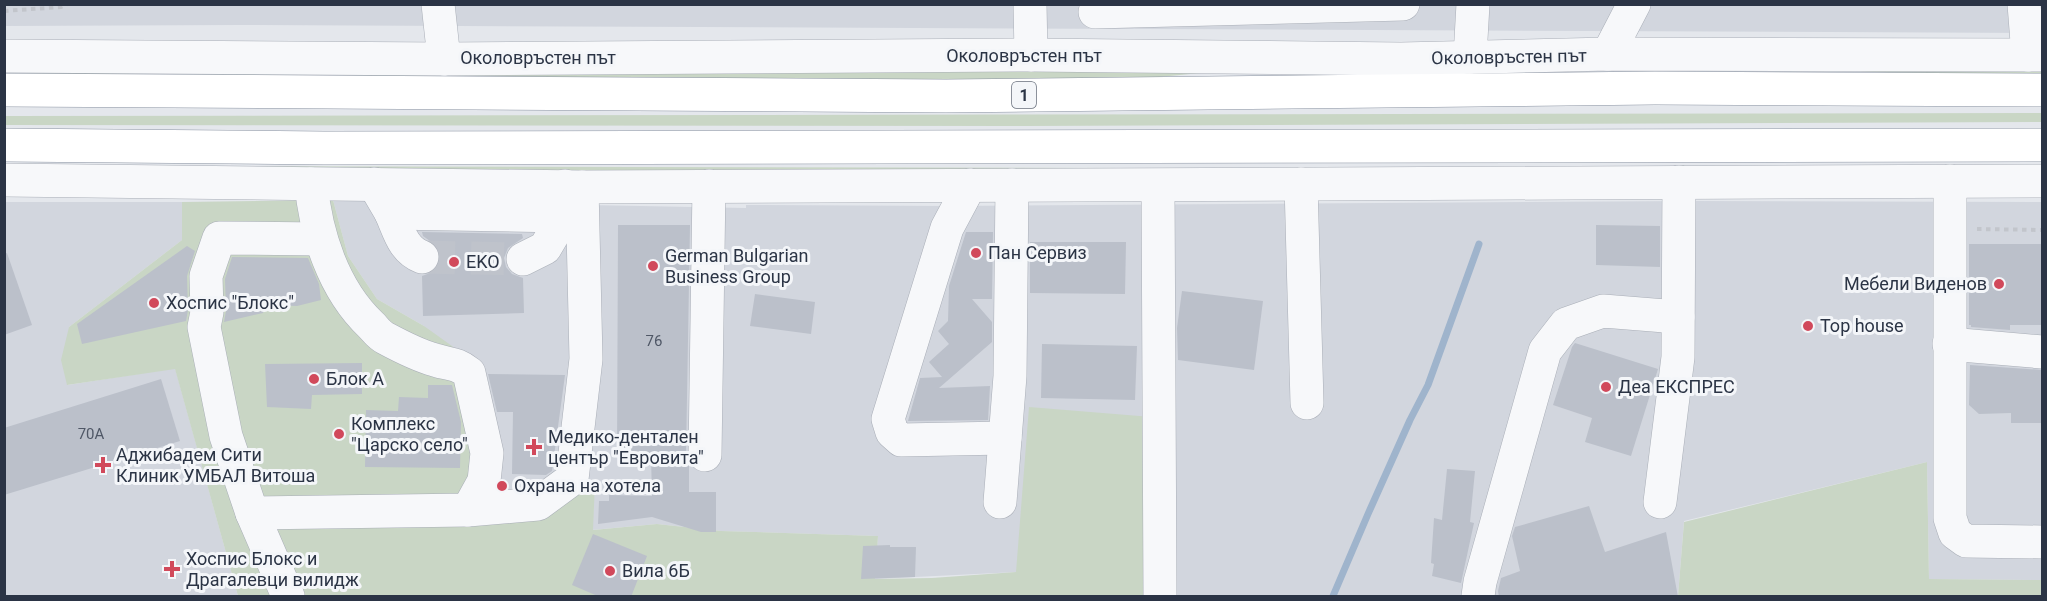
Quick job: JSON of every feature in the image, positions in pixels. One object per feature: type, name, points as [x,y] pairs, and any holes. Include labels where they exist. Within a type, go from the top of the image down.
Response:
[{"type":"highway","name":"Околовръстен път","points":[[4,90],[934,96],[1655,88],[2043,90]]},
{"type":"highway","points":[[8,145],[312,148],[2043,145]]},
{"type":"street","points":[[438,4],[444,59]]},
{"type":"street","points":[[1030,4],[1031,55]]},
{"type":"street","points":[[1096,56],[1095,8],[1403,4]]},
{"type":"street","points":[[1470,57],[1473,4]]},
{"type":"street","points":[[1608,54],[1634,4]]},
{"type":"street","points":[[2030,14],[2035,55]]},
{"type":"street","name":"Околовръстен път","points":[[4,56],[444,59],[1031,55],[1401,59],[1608,54],[2035,55]]},
{"type":"street","points":[[4,180],[374,184],[570,196]]},
{"type":"street","points":[[1950,181],[1950,518],[1955,533],[1966,541],[2043,542]]},
{"type":"street","points":[[391,213],[709,186],[2043,181]]},
{"type":"street","points":[[1660,502],[1678,357],[1679,182]]},
{"type":"street","points":[[311,184],[321,239],[337,279],[357,312],[383,337],[434,360],[458,364],[469,372],[487,453],[484,481],[468,510]]},
{"type":"street","points":[[374,184],[405,243],[412,253],[422,257]]},
{"type":"street","points":[[1301,184],[1307,403]]},
{"type":"street","points":[[970,185],[947,228],[888,419],[892,432],[901,440],[1005,438]]},
{"type":"street","points":[[1000,502],[1010,376],[1012,185]]},
{"type":"street","points":[[705,455],[709,186]]},
{"type":"street","points":[[1158,186],[1160,597]]},
{"type":"street","points":[[523,259],[545,248],[570,196]]},
{"type":"street","points":[[252,513],[468,510],[538,504],[572,479],[586,359],[570,196]]},
{"type":"street","points":[[288,597],[252,513],[226,436],[204,327],[207,312],[206,276],[219,238],[321,239]]},
{"type":"street","points":[[1478,597],[1480,582],[1545,351],[1566,324],[1603,311],[1678,317]]},
{"type":"street","points":[[1949,344],[2043,352]]},
{"type":"path","points":[[4,11],[61,7],[67,4]]},
{"type":"path","points":[[1950,229],[2043,230]]},
{"type":"shaded area","points":[[2042,4],[2042,33],[238,25],[5,26],[4,5]]},
{"type":"shaded area","points":[[333,200],[746,208],[746,205],[947,206],[1691,201],[2042,202],[2042,580],[1929,579],[1927,462],[1684,521],[1678,596],[1146,596],[1030,407],[1017,572],[874,579],[878,536],[721,531],[657,524],[592,530],[595,483],[495,496],[424,326],[377,299],[348,256]]},
{"type":"shaded area","name":"Аджибадем Сити Клиник УМБАЛ Витоша","points":[[5,202],[182,202],[182,240],[69,327],[68,385],[175,368],[238,596],[5,596]]},
{"type":"green space","points":[[1241,69],[1129,80],[5,79],[4,71]]},
{"type":"green space","points":[[1831,69],[2042,69],[2042,78],[1961,78]]},
{"type":"green space","points":[[2042,113],[2042,122],[1027,126],[4,125],[5,116]]},
{"type":"green space","points":[[160,166],[1126,168],[1244,176],[304,178]]},
{"type":"green space","name":"Комплекс \"Царско село\"","points":[[333,200],[348,256],[377,299],[424,326],[459,351],[495,496],[595,483],[593,530],[657,524],[721,531],[878,536],[875,579],[932,578],[1016,572],[1029,407],[1164,418],[1146,596],[238,596],[175,369],[67,385],[61,360],[69,327],[182,240],[182,202]]},
{"type":"green space","points":[[1927,462],[1929,579],[2042,580],[2042,596],[1678,596],[1684,522]]},
{"type":"building","points":[[618,225],[690,225],[686,455],[689,465],[689,492],[716,492],[716,532],[701,532],[652,517],[598,524],[599,501],[609,501],[609,495],[652,496],[651,457],[617,457]]},
{"type":"building","points":[[1596,225],[1660,226],[1660,267],[1596,265]]},
{"type":"building","points":[[422,232],[522,234],[523,238],[508,248],[504,258],[506,267],[512,274],[523,278],[524,313],[423,316],[422,276],[433,272],[439,266],[441,256],[437,246],[423,236]]},
{"type":"building","points":[[966,232],[993,232],[992,299],[972,299],[992,322],[992,342],[939,388],[990,386],[988,420],[908,421],[920,378],[942,377],[929,362],[949,344],[938,331],[948,321],[949,286]]},
{"type":"building","points":[[1030,242],[1126,242],[1125,294],[1030,293]]},
{"type":"building","name":"Мебели Виденов","points":[[1969,244],[2043,244],[2043,325],[2010,325],[2010,330],[1969,325]]},
{"type":"building","name":"Хоспис \"Блокс\"","points":[[187,246],[195,251],[187,276],[186,321],[82,344],[77,324]]},
{"type":"building","points":[[7,253],[32,325],[4,335],[4,254]]},
{"type":"building","points":[[232,257],[308,258],[319,284],[321,300],[297,306],[265,305],[263,313],[224,322],[225,279]]},
{"type":"building","points":[[1182,291],[1263,301],[1254,370],[1178,360],[1177,328]]},
{"type":"building","points":[[755,294],[815,302],[811,334],[750,326]]},
{"type":"building","name":"Деа ЕКСПРЕС","points":[[1575,343],[1658,369],[1631,456],[1585,442],[1592,418],[1553,405]]},
{"type":"building","points":[[1042,344],[1137,346],[1135,400],[1041,398]]},
{"type":"building","name":"Блок А","points":[[362,363],[362,394],[312,395],[311,409],[267,407],[265,364]]},
{"type":"building","points":[[1970,365],[2043,370],[2043,423],[2011,423],[2011,413],[1979,414],[1969,405]]},
{"type":"building","name":"Медико-дентален център \"Евровита\"","points":[[488,374],[565,375],[552,471],[546,475],[512,474],[513,412],[497,412]]},
{"type":"building","points":[[161,379],[180,441],[4,495],[4,428]]},
{"type":"building","points":[[428,385],[452,385],[461,422],[460,468],[365,467],[366,410],[398,411],[399,397],[428,398]]},
{"type":"building","points":[[1447,469],[1475,471],[1470,522],[1474,523],[1461,583],[1432,576],[1434,518],[1442,520]]},
{"type":"building","points":[[1589,506],[1605,552],[1666,532],[1678,597],[1499,597],[1501,578],[1520,571],[1512,536],[1515,527]]},
{"type":"building","name":"Вила 6Б","points":[[593,534],[647,556],[631,597],[600,597],[572,585]]},
{"type":"building","points":[[890,545],[890,547],[916,547],[915,577],[861,579],[863,546]]},
{"type":"waterway","points":[[1333,596],[1410,420],[1428,385],[1479,244]]},
{"type":"tunnel","points":[[422,257],[523,259]]},
{"type":"place","name":"Пан Сервиз","points":[[976,253]]},
{"type":"place","name":"EKO","points":[[454,262]]},
{"type":"place","name":"German Bulgarian Business Group","points":[[653,266]]},
{"type":"place","name":"Мебели Виденов","points":[[1999,284]]},
{"type":"place","name":"Хоспис \"Блокс\"","points":[[154,303]]},
{"type":"place","name":"Top house","points":[[1808,326]]},
{"type":"place","name":"Блок А","points":[[314,379]]},
{"type":"place","name":"Деа ЕКСПРЕС","points":[[1606,387]]},
{"type":"place","name":"Комплекс \"Царско село\"","points":[[339,434]]},
{"type":"place","name":"Медико-дентален център \"Евровита\"","points":[[534,447]]},
{"type":"place","name":"Аджибадем Сити Клиник УМБАЛ Витоша","points":[[103,465]]},
{"type":"place","name":"Охрана на хотела","points":[[502,486]]},
{"type":"place","name":"Хоспис Блокс и Драгалевци вилидж","points":[[172,569]]},
{"type":"place","name":"Вила 6Б","points":[[610,571]]}]
